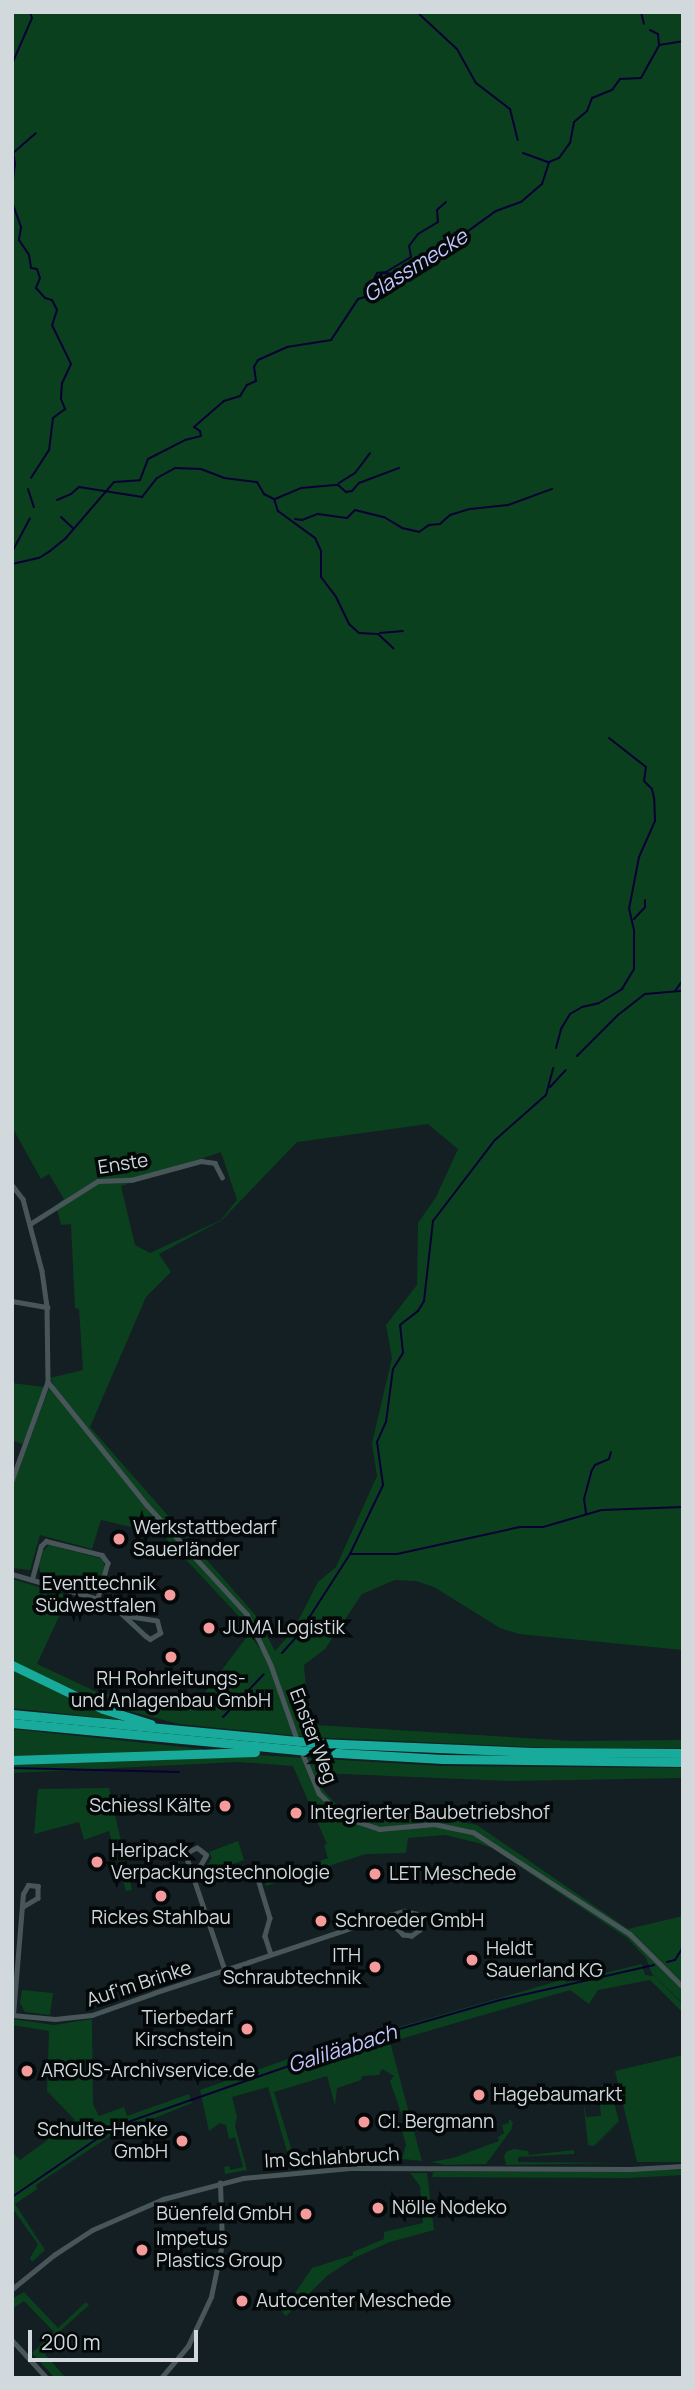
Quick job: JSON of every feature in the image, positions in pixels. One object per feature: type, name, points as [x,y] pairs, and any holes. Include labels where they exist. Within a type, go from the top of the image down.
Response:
[{"type":"highway","points":[[12,1665],[115,1713],[194,1733]]},
{"type":"highway","points":[[12,1714],[285,1745]]},
{"type":"highway","points":[[12,1723],[508,1761],[683,1762]]},
{"type":"highway","points":[[12,1760],[285,1745]]},
{"type":"highway","points":[[319,1748],[683,1753]]},
{"type":"street","name":"Enste","points":[[30,1224],[98,1181],[131,1180],[201,1161],[215,1163],[222,1177]]},
{"type":"street","points":[[12,1185],[23,1199],[47,1307],[48,1382],[12,1481]]},
{"type":"street","points":[[12,1301],[47,1307]]},
{"type":"street","name":"Enster Weg","points":[[48,1382],[146,1505],[247,1614],[271,1665],[314,1785],[328,1805],[343,1817],[367,1827],[444,1825],[484,1837],[630,1934],[683,1987]]},
{"type":"street","points":[[32,1579],[41,1546],[46,1541],[102,1555],[108,1563],[98,1599]]},
{"type":"street","points":[[12,1574],[98,1599],[124,1616],[148,1638],[154,1638],[160,1633],[157,1621],[124,1616]]},
{"type":"street","points":[[194,1876],[206,1855],[197,1848],[188,1854],[194,1876],[225,1970]]},
{"type":"street","points":[[254,1866],[270,1918],[265,1936],[271,1954]]},
{"type":"street","points":[[13,2015],[23,1907],[26,1887],[38,1886],[39,1896],[23,1907]]},
{"type":"street","name":"Auf'm Brinke","points":[[13,2015],[55,2019],[92,2015],[271,1954],[391,1915],[408,1910],[415,1912],[421,1920],[420,1930],[412,1936],[402,1936],[391,1915]]},
{"type":"street","name":"Im Schlahbruch","points":[[12,2289],[54,2255],[92,2230],[163,2199],[220,2183],[272,2174],[341,2169],[631,2169],[683,2165]]},
{"type":"street","points":[[161,2378],[188,2346],[211,2297],[222,2244],[220,2183]]},
{"type":"street","points":[[12,2340],[47,2378]]},
{"type":"green space","points":[[12,12],[683,12],[683,1650],[519,1634],[500,1628],[434,1587],[416,1581],[395,1580],[362,1594],[325,1649],[304,1665],[307,1700],[316,1725],[574,1741],[683,1740],[683,1748],[574,1749],[309,1737],[179,1724],[106,1705],[12,1661],[12,1579],[69,1596],[70,1603],[62,1610],[37,1664],[99,1693],[194,1707],[249,1634],[261,1650],[247,1625],[162,1534],[101,1520],[92,1549],[40,1535],[30,1570],[12,1568],[12,1487],[49,1388],[54,1385],[50,1378],[83,1370],[79,1309],[75,1308],[71,1224],[61,1225],[56,1205],[64,1199],[49,1174],[41,1179],[12,1127]],"holes":[[[428,1124],[458,1149],[436,1197],[418,1223],[417,1285],[386,1325],[392,1358],[372,1443],[377,1476],[336,1567],[318,1582],[293,1631],[275,1651],[257,1617],[90,1427],[146,1297],[171,1272],[159,1254],[222,1220],[297,1142]],[[221,1152],[237,1200],[221,1220],[150,1253],[135,1245],[121,1186]]]},
{"type":"green space","points":[[12,1383],[44,1387],[32,1428],[22,1444],[12,1440]]},
{"type":"green space","points":[[49,1545],[103,1559],[105,1569],[98,1589],[94,1591],[41,1576],[39,1566],[43,1551]]},
{"type":"green space","points":[[12,1668],[130,1721],[12,1708]]},
{"type":"green space","points":[[12,1729],[203,1749],[203,1751],[12,1756]]},
{"type":"green space","points":[[257,1755],[442,1766],[683,1768],[683,1778],[510,1781],[318,1773],[323,1790],[338,1806],[354,1817],[374,1822],[438,1817],[477,1825],[628,1929],[683,1916],[683,2003],[652,1974],[646,1958],[627,1938],[492,1848],[478,1843],[445,1835],[408,1838],[406,1853],[366,1854],[266,1886],[264,1881],[328,1858],[324,1845],[327,1844],[293,1766],[239,1762],[12,1773],[12,1763]]},
{"type":"green space","points":[[109,1788],[132,1890],[126,1891],[109,1831],[84,1840],[79,1822],[34,1834],[38,1789]]},
{"type":"green space","points":[[238,1841],[244,1860],[201,1875],[212,1858],[209,1852]]},
{"type":"green space","points":[[642,1964],[645,1975],[654,1976],[683,2004],[683,2013],[650,1980],[598,1990],[589,2004],[570,1990],[390,2042],[422,2161],[402,2159],[406,2145],[400,2123],[404,2121],[390,2081],[394,2076],[382,2069],[379,2075],[362,2076],[361,2080],[337,2088],[335,2105],[327,2076],[274,2092],[296,2164],[274,2166],[273,2162],[289,2158],[268,2087],[232,2097],[237,2117],[235,2126],[247,2170],[225,2174],[224,2167],[229,2166],[230,2170],[243,2167],[235,2137],[229,2139],[226,2125],[220,2123],[209,2131],[200,2090],[288,2059],[565,1979],[568,1986],[567,1982]]},
{"type":"green space","points":[[22,1990],[53,1993],[50,2015],[25,2012],[20,2003]]},
{"type":"green space","points":[[12,2019],[54,2025],[92,2019],[93,2104],[99,2116],[124,2107],[127,2116],[189,2094],[192,2103],[110,2136],[36,2185],[37,2189],[15,2204],[45,2250],[32,2262],[30,2258],[38,2244],[12,2208],[12,2152],[20,2160],[75,2120],[47,2091],[49,2031],[12,2025]]},
{"type":"green space","points":[[683,2055],[683,2162],[637,2162],[615,2071]]},
{"type":"green space","points":[[609,2084],[619,2121],[594,2146],[588,2145],[582,2090],[586,2117],[601,2116],[598,2086]]},
{"type":"green space","points":[[509,2119],[513,2122],[511,2130],[486,2164],[445,2165],[431,2162],[453,2158],[499,2141],[498,2137],[504,2133],[502,2125],[509,2123]]},
{"type":"green space","points":[[574,2150],[574,2154],[518,2157],[518,2162],[625,2163],[506,2165],[504,2156],[507,2151],[528,2151],[529,2155]]},
{"type":"green space","points":[[683,2170],[683,2175],[628,2178],[432,2177],[433,2172]]},
{"type":"green space","points":[[410,2173],[427,2173],[434,2230],[390,2242],[354,2258],[327,2276],[286,2316],[282,2312],[312,2268],[353,2255],[353,2252],[384,2239],[384,2232],[423,2223],[420,2186]]},
{"type":"green space","points":[[24,2292],[58,2328],[86,2302],[89,2305],[59,2332],[60,2336],[43,2352],[66,2378],[55,2378],[32,2353],[54,2332],[24,2301],[12,2309],[12,2299]]},
{"type":"waterway","points":[[12,64],[32,18],[30,12]]},
{"type":"waterway","points":[[417,12],[457,49],[476,83],[510,109],[518,140]]},
{"type":"waterway","points":[[641,12],[644,24]]},
{"type":"waterway","points":[[650,30],[658,34],[659,45]]},
{"type":"waterway","name":"Glassmecke","points":[[12,564],[39,558],[65,539],[114,482],[140,480],[148,459],[185,440],[201,436],[200,431],[194,427],[224,401],[240,396],[247,385],[256,381],[254,367],[258,360],[287,347],[331,340],[358,299],[374,294],[391,277],[421,265],[496,211],[521,202],[542,184],[549,162],[559,158],[570,143],[574,122],[587,111],[592,98],[612,90],[620,79],[641,78],[659,45],[683,41]]},
{"type":"waterway","points":[[13,153],[36,133]]},
{"type":"waterway","points":[[12,145],[15,163],[12,188]]},
{"type":"waterway","points":[[523,153],[548,162]]},
{"type":"waterway","points":[[12,202],[21,227],[19,240],[29,255],[31,268],[37,269],[40,278],[36,288],[45,298],[52,300],[57,310],[52,325],[71,364],[62,383],[61,399],[65,409],[53,418],[49,450],[31,478]]},
{"type":"waterway","points":[[365,296],[377,273],[386,272],[411,257],[409,246],[418,234],[438,222],[437,210],[446,202]]},
{"type":"waterway","name":"Glassmecke","points":[[382,273],[397,274]]},
{"type":"waterway","points":[[339,483],[355,473],[370,453]]},
{"type":"waterway","points":[[57,500],[79,487],[142,497],[157,478],[175,468],[201,469],[224,478],[257,482],[264,494],[274,499],[278,511],[315,538],[321,551],[321,577],[336,597],[349,624],[359,633],[378,634],[393,648]]},
{"type":"waterway","points":[[275,499],[301,488],[338,485],[346,492],[352,491],[359,483],[399,468]]},
{"type":"waterway","points":[[28,489],[34,507]]},
{"type":"waterway","points":[[295,519],[302,520],[318,514],[347,518],[355,510],[384,517],[402,528],[419,532],[429,525],[440,524],[450,515],[470,509],[508,505],[552,489]]},
{"type":"waterway","points":[[61,517],[73,528]]},
{"type":"waterway","points":[[12,552],[30,518]]},
{"type":"waterway","points":[[380,633],[403,631]]},
{"type":"waterway","points":[[556,1048],[561,1029],[570,1014],[582,1007],[599,1003],[622,989],[634,969],[634,930],[629,909],[639,857],[655,821],[654,798],[652,789],[644,781],[646,767],[609,738]]},
{"type":"waterway","points":[[634,919],[645,907],[645,900]]},
{"type":"waterway","points":[[675,991],[683,980]]},
{"type":"waterway","points":[[577,1056],[618,1015],[645,994],[683,991]]},
{"type":"waterway","points":[[282,1653],[298,1635],[350,1554],[383,1485],[377,1442],[386,1422],[393,1369],[403,1353],[400,1325],[418,1311],[424,1301],[433,1221],[495,1140],[546,1095],[553,1068]]},
{"type":"waterway","points":[[550,1087],[566,1070]]},
{"type":"waterway","points":[[586,1513],[584,1499],[591,1472],[595,1465],[609,1459],[611,1452]]},
{"type":"waterway","points":[[351,1554],[397,1554],[520,1527],[543,1527],[602,1510],[683,1507]]},
{"type":"waterway","points":[[223,1717],[264,1674]]},
{"type":"waterway","points":[[12,1768],[179,1772]]},
{"type":"waterway","name":"Galiläabach","points":[[667,1962],[675,1960],[683,1947]]},
{"type":"waterway","name":"Galiläabach","points":[[12,2197],[104,2134],[128,2122],[375,2036],[500,2000],[654,1965]]},
{"type":"place","name":"Werkstattbedarf Sauerländer","points":[[119,1539]]},
{"type":"place","name":"Eventtechnik Südwestfalen","points":[[170,1595]]},
{"type":"place","name":"JUMA Logistik","points":[[209,1628]]},
{"type":"place","name":"RH Rohrleitungs- und Anlagenbau GmbH","points":[[171,1657]]},
{"type":"place","name":"Schiessl Kälte","points":[[225,1806]]},
{"type":"place","name":"Integrierter Baubetriebshof","points":[[296,1813]]},
{"type":"place","name":"Heripack Verpackungstechnologie","points":[[97,1862]]},
{"type":"place","name":"LET Meschede","points":[[375,1874]]},
{"type":"place","name":"Rickes Stahlbau","points":[[161,1896]]},
{"type":"place","name":"Schroeder GmbH","points":[[321,1921]]},
{"type":"place","name":"Heldt Sauerland KG","points":[[472,1960]]},
{"type":"place","name":"ITH Schraubtechnik","points":[[375,1967]]},
{"type":"place","name":"Tierbedarf Kirschstein","points":[[247,2029]]},
{"type":"place","name":"ARGUS-Archivservice.de","points":[[27,2071]]},
{"type":"place","name":"Hagebaumarkt","points":[[479,2095]]},
{"type":"place","name":"Cl. Bergmann","points":[[364,2122]]},
{"type":"place","name":"Schulte-Henke GmbH","points":[[182,2141]]},
{"type":"place","name":"Nölle Nodeko","points":[[378,2208]]},
{"type":"place","name":"Büenfeld GmbH","points":[[306,2214]]},
{"type":"place","name":"Impetus Plastics Group","points":[[142,2250]]},
{"type":"place","name":"Autocenter Meschede","points":[[242,2301]]}]
